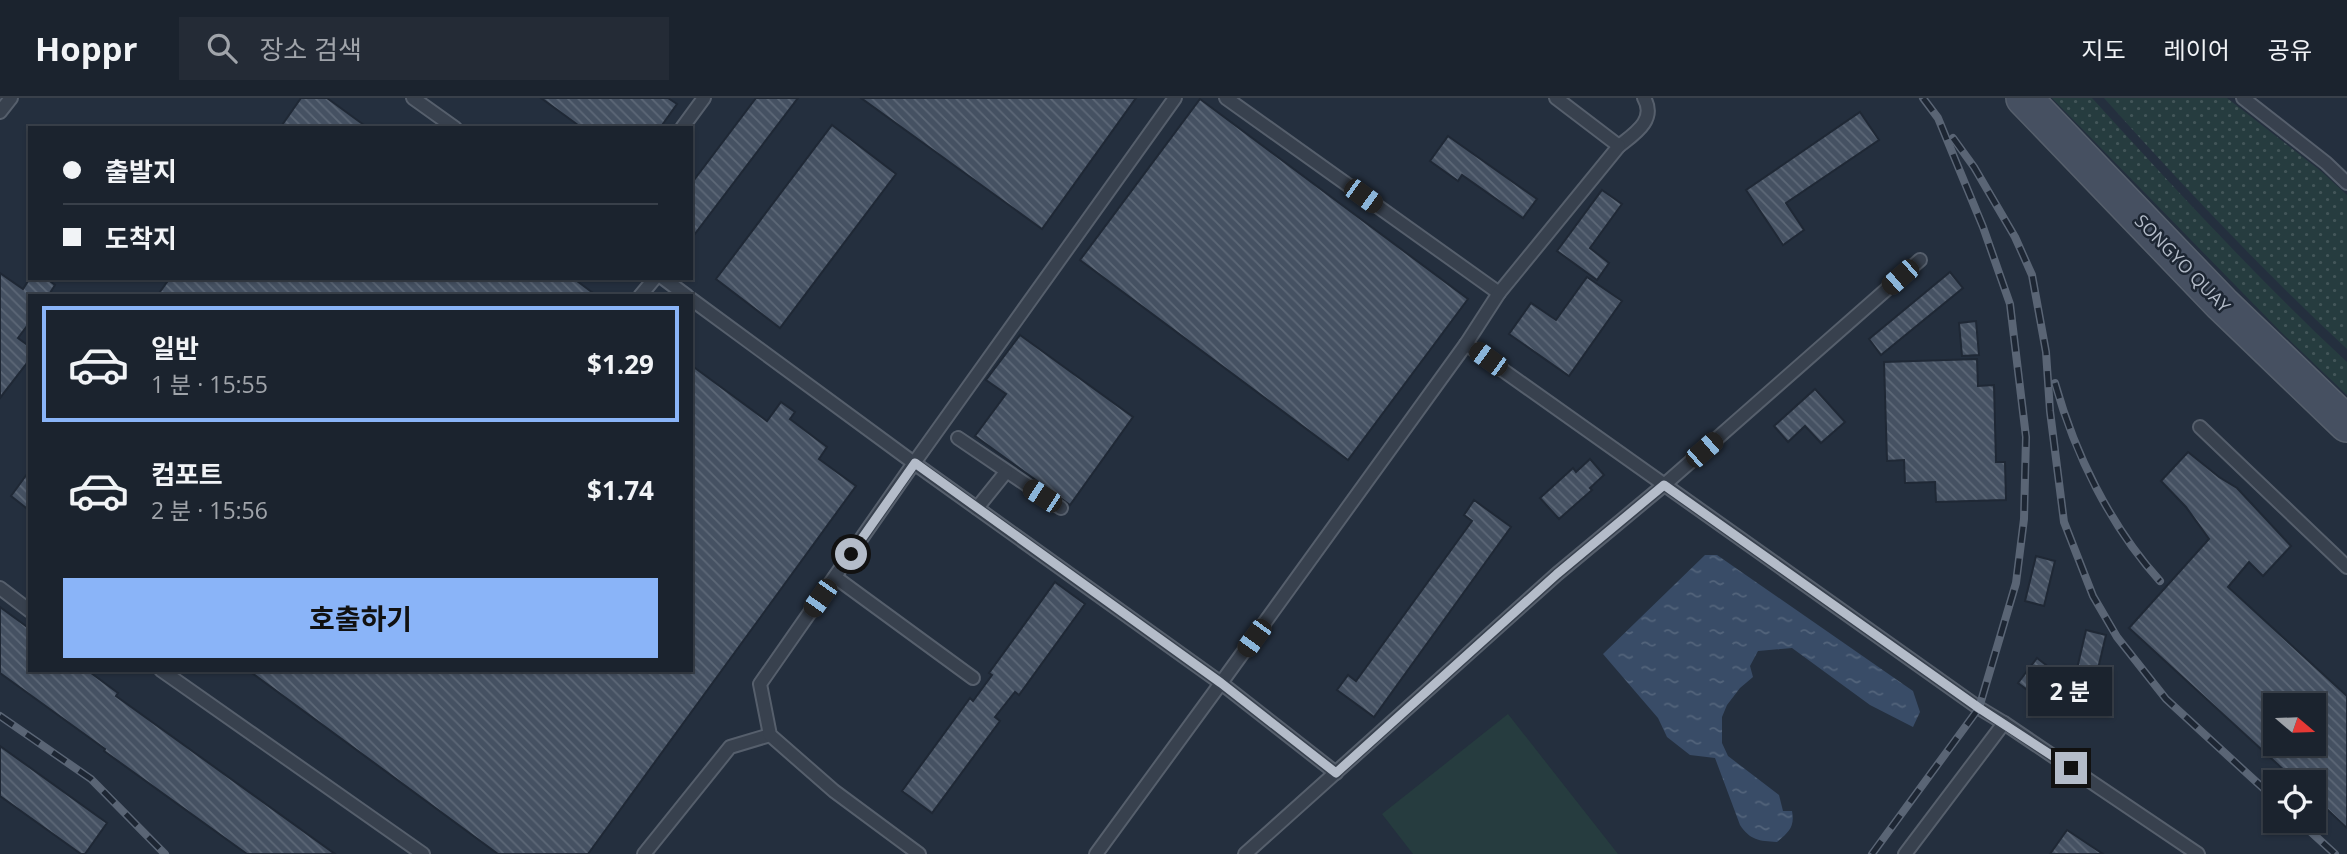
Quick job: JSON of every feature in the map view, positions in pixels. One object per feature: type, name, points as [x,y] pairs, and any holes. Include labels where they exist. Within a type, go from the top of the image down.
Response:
[{"type":"main road","name":"SONGYO QUAY","points":[[2024,98],[2222,304],[2347,424]]},
{"type":"lane","points":[[0,112],[11,98]]},
{"type":"lane","points":[[413,98],[452,126]]},
{"type":"lane","points":[[683,126],[704,98]]},
{"type":"lane","points":[[919,854],[834,791],[770,735],[760,684],[1175,98]]},
{"type":"lane","points":[[1226,98],[1499,293]]},
{"type":"lane","points":[[1556,98],[1619,146]]},
{"type":"lane","points":[[1096,854],[1466,344],[1499,293],[1619,146],[1639,130],[1647,119],[1648,106],[1644,98]]},
{"type":"lane","points":[[2243,98],[2326,163],[2347,183]]},
{"type":"lane","points":[[1245,854],[1557,574],[1664,485],[1920,260]]},
{"type":"lane","points":[[642,294],[653,280]]},
{"type":"lane","points":[[666,280],[684,294]]},
{"type":"lane","points":[[693,300],[1221,683],[1336,773]]},
{"type":"lane","points":[[1466,344],[1979,708],[2198,854]]},
{"type":"lane","points":[[2200,427],[2347,567]]},
{"type":"lane","points":[[958,439],[1061,509]]},
{"type":"lane","points":[[977,508],[1006,472]]},
{"type":"lane","points":[[835,577],[973,678]]},
{"type":"lane","points":[[0,588],[28,609]]},
{"type":"lane","points":[[164,672],[423,854]]},
{"type":"lane","points":[[1905,854],[2004,723]]},
{"type":"lane","points":[[644,854],[730,747],[770,735]]},
{"type":"green space","points":[[2052,98],[2092,98],[2249,266],[2347,362],[2347,395],[2281,332]]},
{"type":"green space","points":[[2104,98],[2227,98],[2322,172],[2347,195],[2347,349],[2223,226]]},
{"type":"green space","points":[[1508,714],[1618,854],[1413,854],[1382,814]]},
{"type":"water","points":[[1705,555],[1717,555],[1913,691],[1920,712],[1913,727],[1870,705],[1792,648],[1758,651],[1750,666],[1753,677],[1740,688],[1722,717],[1722,743],[1728,756],[1779,795],[1783,811],[1792,811],[1790,829],[1777,842],[1756,839],[1747,834],[1740,825],[1715,758],[1690,755],[1667,737],[1658,718],[1603,654]]},
{"type":"building","points":[[301,98],[327,98],[365,126],[281,126]]},
{"type":"building","points":[[541,98],[668,98],[677,104],[661,126],[579,126]]},
{"type":"building","points":[[756,98],[798,98],[693,236],[693,181]]},
{"type":"building","points":[[861,98],[1136,98],[1042,229]]},
{"type":"building","points":[[1200,99],[1468,299],[1348,460],[1080,260]]},
{"type":"building","points":[[1860,112],[1879,140],[1786,203],[1804,230],[1783,245],[1746,190]]},
{"type":"building","points":[[832,125],[896,174],[780,328],[716,279]]},
{"type":"building","points":[[1448,136],[1537,199],[1523,218],[1462,175],[1458,181],[1430,161]]},
{"type":"building","points":[[1602,190],[1622,204],[1590,248],[1609,263],[1597,280],[1557,251]]},
{"type":"building","points":[[1950,272],[1963,288],[1881,355],[1869,339]]},
{"type":"building","points":[[0,273],[23,289],[29,280],[49,280],[55,285],[49,294],[28,294],[28,325],[18,338],[28,346],[28,362],[0,398]]},
{"type":"building","points":[[1587,277],[1622,301],[1569,376],[1509,334],[1531,303],[1556,320]]},
{"type":"building","points":[[169,280],[576,280],[594,294],[158,294]]},
{"type":"building","points":[[1976,321],[1979,355],[1962,356],[1959,323]]},
{"type":"building","points":[[1020,335],[1133,417],[1070,505],[975,436],[1006,394],[986,380]]},
{"type":"building","points":[[1977,359],[1978,386],[1994,385],[1996,462],[2005,462],[2006,500],[1936,502],[1935,482],[1905,483],[1904,460],[1887,461],[1884,362]]},
{"type":"building","points":[[693,366],[767,421],[781,402],[795,412],[790,419],[827,447],[819,459],[856,486],[588,854],[498,854],[251,672],[693,672]]},
{"type":"building","points":[[1815,389],[1845,422],[1821,443],[1805,426],[1788,442],[1774,426]]},
{"type":"building","points":[[2188,452],[2237,488],[2291,546],[2263,576],[2249,562],[2228,587],[2347,696],[2347,828],[2326,808],[2326,770],[2284,770],[2269,756],[2326,756],[2326,693],[2263,693],[2263,751],[2129,628],[2209,539],[2186,507],[2161,481]]},
{"type":"building","points":[[1590,459],[1604,475],[1590,488],[1592,490],[1559,519],[1540,498],[1573,468],[1576,472]]},
{"type":"building","points":[[28,473],[28,509],[11,496]]},
{"type":"building","points":[[1474,500],[1511,527],[1374,717],[1337,690],[1348,675],[1356,681],[1472,521],[1464,515]]},
{"type":"building","points":[[2036,556],[2055,561],[2044,606],[2025,601]]},
{"type":"building","points":[[1055,582],[1085,604],[1019,695],[1015,692],[995,717],[1000,721],[932,813],[902,791],[970,698],[973,701],[992,675],[989,673]]},
{"type":"building","points":[[0,607],[28,628],[28,672],[90,672],[118,693],[116,696],[335,854],[247,854],[0,673]]},
{"type":"building","points":[[2086,630],[2106,635],[2093,690],[2073,686]]},
{"type":"building","points":[[2037,658],[2068,682],[2050,707],[2018,683]]},
{"type":"building","points":[[0,746],[107,823],[85,854],[81,854],[0,796]]},
{"type":"building","points":[[2067,830],[2103,854],[2050,854]]},
{"type":"railway","points":[[1872,854],[1979,708],[2016,583],[2024,519],[2026,437],[2010,304],[1983,227],[1938,118],[1923,98]]},
{"type":"railway","points":[[1953,138],[1974,167],[2015,237],[2032,275],[2046,352],[2050,411],[2064,522],[2093,596],[2117,637],[2166,699],[2263,788]]},
{"type":"railway","points":[[2055,383],[2073,436],[2096,488],[2125,537],[2160,581]]},
{"type":"railway","points":[[0,716],[91,779],[165,854]]},
{"type":"railway","points":[[2312,833],[2335,854]]},
{"type":"route","points":[[851,554],[915,463],[1221,683],[1336,773],[1557,574],[1664,485],[1979,708],[2071,768]]}]
